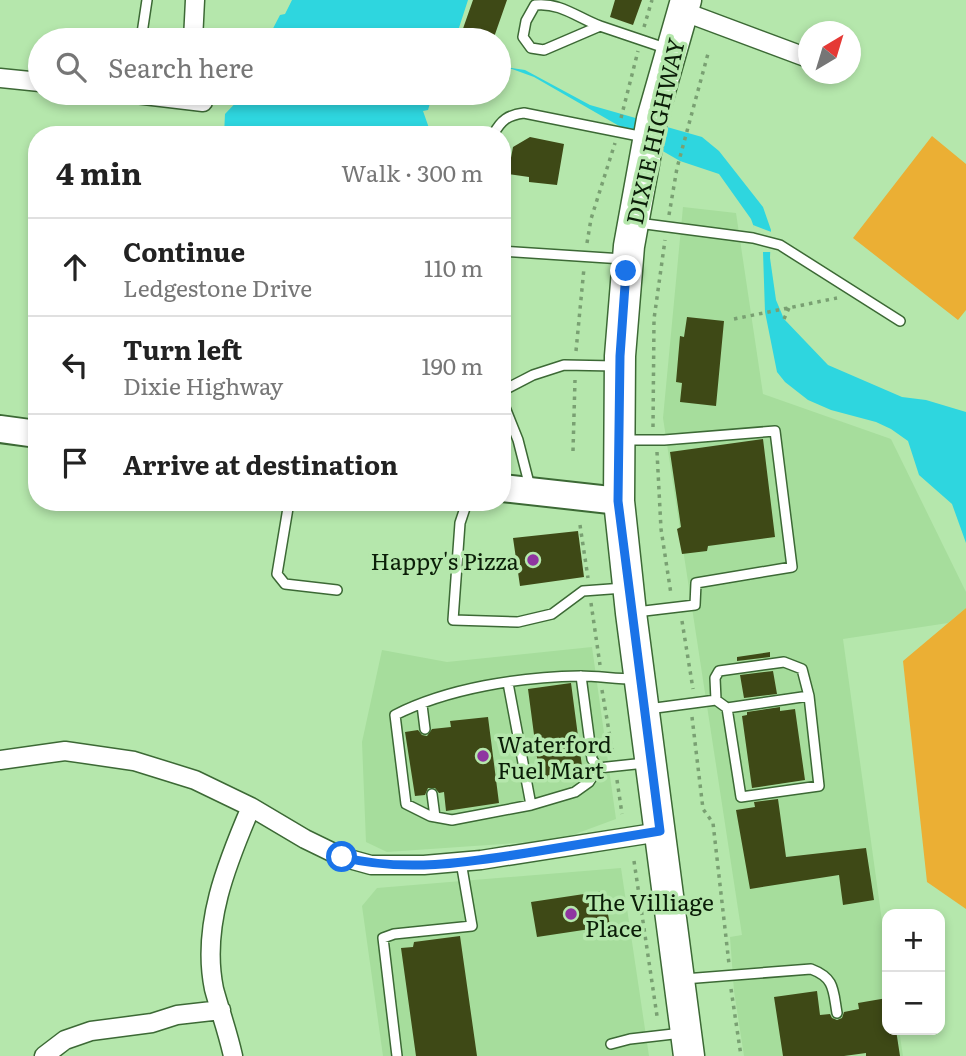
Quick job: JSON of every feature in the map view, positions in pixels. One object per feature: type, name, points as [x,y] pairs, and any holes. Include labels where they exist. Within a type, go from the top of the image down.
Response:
[{"type":"main road","name":"DIXIE HIGHWAY","points":[[678,1042],[679,979],[618,501],[620,366],[632,223],[648,137],[684,5]]},
{"type":"street","points":[[193,28],[195,0]]},
{"type":"street","points":[[684,5],[798,54]]},
{"type":"street","points":[[0,78],[28,81]]},
{"type":"street","points":[[0,429],[28,433]]},
{"type":"street","points":[[511,489],[618,501]]},
{"type":"street","points":[[0,760],[65,751],[134,761],[195,780],[342,857],[371,865],[461,862],[660,831]]},
{"type":"street","points":[[233,1056],[215,990],[211,966],[211,936],[219,893],[251,807]]},
{"type":"street","points":[[44,1056],[65,1040],[91,1031],[152,1023],[177,1015],[222,1010]]},
{"type":"lane","points":[[143,28],[147,0]]},
{"type":"lane","points":[[600,26],[544,50],[531,48],[523,37],[526,21],[535,5],[549,3],[600,26],[671,50]]},
{"type":"lane","points":[[499,126],[509,115],[524,113],[648,137]]},
{"type":"lane","points":[[632,223],[752,238],[780,245],[900,321]]},
{"type":"lane","points":[[511,252],[628,259]]},
{"type":"lane","points":[[511,386],[533,375],[564,365],[620,366]]},
{"type":"lane","points":[[511,422],[532,492]]},
{"type":"lane","points":[[464,511],[460,523],[453,620],[518,622],[552,614],[583,591],[677,607],[695,606],[696,583],[792,567],[775,431],[619,440]]},
{"type":"lane","points":[[288,511],[277,574],[285,584],[337,590]]},
{"type":"lane","points":[[716,700],[715,678],[719,671],[784,662],[802,669],[809,696],[819,786],[741,797],[727,708]]},
{"type":"lane","points":[[598,768],[589,782],[575,792],[531,805],[452,820],[435,817],[406,804],[395,715],[444,696],[508,682],[581,676],[639,679]]},
{"type":"lane","points":[[581,676],[592,759],[598,768]]},
{"type":"lane","points":[[508,682],[531,805]]},
{"type":"lane","points":[[644,709],[716,700],[727,708],[809,696]]},
{"type":"lane","points":[[422,705],[425,729]]},
{"type":"lane","points":[[598,768],[651,762]]},
{"type":"lane","points":[[432,794],[435,817]]},
{"type":"lane","points":[[397,1056],[383,938],[394,934],[472,926],[461,862]]},
{"type":"lane","points":[[679,979],[811,969],[824,974],[833,985],[837,1013]]},
{"type":"lane","points":[[611,1044],[630,1039],[678,1042]]},
{"type":"path","points":[[709,50],[677,168],[667,227],[654,319],[652,417],[669,590],[685,626],[693,683],[692,725],[703,809],[713,823],[741,1056]]},
{"type":"path","points":[[734,319],[856,293]]},
{"type":"path","points":[[784,319],[787,308]]},
{"type":"path","points":[[573,451],[575,380]]},
{"type":"path","points":[[635,861],[678,1042]]},
{"type":"shaded area","points":[[932,136],[966,164],[966,310],[958,320],[853,238]]},
{"type":"shaded area","points":[[683,207],[736,213],[763,394],[891,439],[966,592],[966,608],[948,623],[843,639],[882,921],[882,1035],[900,1035],[903,1056],[744,1056],[734,991],[730,937],[742,935],[663,418]]},
{"type":"shaded area","points":[[966,608],[966,909],[927,882],[903,661]]},
{"type":"shaded area","points":[[592,647],[616,819],[559,840],[387,852],[366,842],[362,742],[382,650],[447,662]]},
{"type":"shaded area","points":[[621,868],[649,1056],[383,1056],[362,906],[377,888]]},
{"type":"water","points":[[292,0],[468,0],[459,28],[273,28],[280,15],[285,14]]},
{"type":"water","points":[[512,69],[525,70],[590,105],[702,137],[719,151],[763,207],[771,230],[770,258],[776,300],[784,319],[828,365],[902,397],[926,400],[966,412],[966,543],[952,504],[919,475],[908,441],[876,422],[831,410],[808,400],[777,372],[765,312],[763,252],[751,219],[719,174],[680,161],[534,77]]},
{"type":"water","points":[[234,105],[429,105],[428,110],[423,111],[428,126],[224,126],[225,114]]},
{"type":"pier","points":[[753,225],[774,233],[774,252],[759,252]]},
{"type":"building","points":[[473,0],[507,0],[497,28],[463,28]]},
{"type":"building","points":[[615,0],[642,0],[633,25],[610,17]]},
{"type":"building","points":[[530,137],[564,144],[557,185],[529,182],[529,177],[511,174],[513,147]]},
{"type":"building","points":[[687,317],[724,321],[716,406],[680,402],[682,383],[676,382],[680,336],[684,337]]},
{"type":"building","points":[[763,439],[775,537],[708,546],[707,551],[682,554],[677,529],[681,527],[670,452]]},
{"type":"building","points":[[578,531],[584,577],[520,586],[513,538]]},
{"type":"building","points":[[770,652],[770,657],[737,661],[737,657]]},
{"type":"building","points":[[773,671],[777,694],[744,698],[740,675]]},
{"type":"building","points":[[571,683],[583,774],[540,780],[528,689]]},
{"type":"building","points":[[780,707],[780,711],[795,709],[805,780],[752,788],[742,716],[747,715],[747,712]]},
{"type":"building","points":[[488,717],[499,803],[446,811],[444,792],[439,793],[435,788],[428,788],[425,795],[415,796],[405,732],[418,730],[427,736],[432,729],[451,727],[450,721]]},
{"type":"building","points":[[778,799],[786,857],[866,848],[874,900],[843,905],[839,875],[750,889],[736,810],[755,807],[754,802]]},
{"type":"building","name":"The Villiage Place","points":[[604,891],[610,926],[537,937],[531,902]]},
{"type":"building","points":[[460,936],[477,1056],[416,1056],[401,948],[413,947],[414,942]]},
{"type":"building","points":[[817,991],[820,1015],[830,1014],[837,1020],[842,1018],[844,1012],[859,1009],[858,1003],[882,999],[882,1035],[897,1035],[900,1056],[866,1056],[866,1053],[844,1056],[783,1056],[774,997]]},
{"type":"place","name":"Happy's Pizza","points":[[533,560]]},
{"type":"place","name":"Waterford Fuel Mart","points":[[483,756]]},
{"type":"place","name":"The Villiage Place","points":[[571,914]]},
{"type":"route","points":[[342,857],[371,865],[424,865],[481,860],[660,831],[618,501],[620,356],[626,271]]}]
